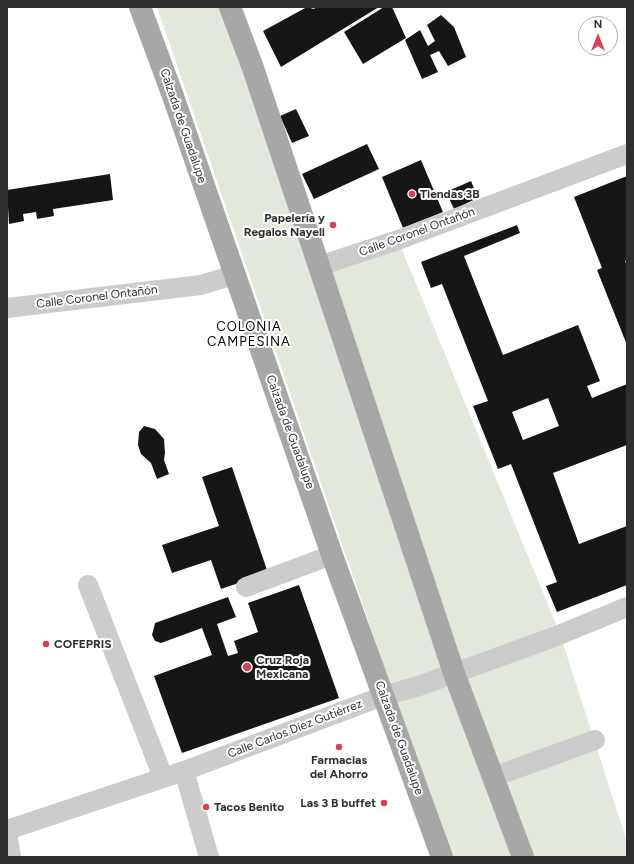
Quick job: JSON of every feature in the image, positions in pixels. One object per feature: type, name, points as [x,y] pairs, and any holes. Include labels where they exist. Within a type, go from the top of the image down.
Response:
[{"type":"main road","name":"Calzada de Guadalupe","points":[[140,7],[173,96],[332,555],[442,857]]},
{"type":"main road","points":[[230,7],[253,68],[454,673],[522,857]]},
{"type":"street","name":"Calle Coronel Ontañón","points":[[319,266],[398,240],[627,154]]},
{"type":"street","name":"Calle Coronel Ontañón","points":[[7,308],[201,285],[234,275]]},
{"type":"street","points":[[246,587],[332,555]]},
{"type":"street","points":[[88,585],[163,777]]},
{"type":"street","name":"Calle Carlos Díez Gutiérrez","points":[[7,830],[184,771],[383,696],[419,686],[554,637],[627,607]]},
{"type":"street","points":[[493,777],[595,740]]},
{"type":"street","points":[[184,771],[209,857]]},
{"type":"street","points":[[7,834],[11,857]]},
{"type":"shaded area","points":[[157,7],[221,7],[517,857],[453,857],[396,701]]},
{"type":"shaded area","points":[[398,240],[560,634],[627,842],[627,857],[523,857],[319,266]]},
{"type":"building","points":[[307,7],[314,9],[316,7],[379,7],[281,67],[263,31]]},
{"type":"building","points":[[384,7],[392,7],[406,38],[363,64],[344,32]]},
{"type":"building","points":[[441,15],[454,27],[466,57],[448,66],[439,51],[430,55],[438,72],[422,79],[405,40],[420,30],[428,46],[435,41],[427,25]]},
{"type":"building","points":[[296,109],[309,136],[292,143],[280,116]]},
{"type":"building","points":[[367,144],[379,169],[314,199],[302,174]]},
{"type":"building","name":"Tiendas 3B","points":[[421,160],[443,212],[403,228],[382,177]]},
{"type":"building","points":[[110,174],[113,200],[53,209],[54,216],[37,219],[36,212],[23,214],[24,221],[9,224],[7,190]]},
{"type":"building","points":[[627,176],[627,260],[625,261],[627,265],[627,345],[597,270],[602,268],[574,197]]},
{"type":"building","points":[[471,181],[478,198],[454,209],[446,192]]},
{"type":"building","points":[[517,225],[520,233],[464,256],[503,355],[578,325],[600,381],[587,386],[592,398],[627,384],[627,445],[553,473],[579,544],[627,526],[627,585],[557,612],[546,586],[557,582],[511,464],[498,469],[473,406],[488,401],[442,284],[431,288],[421,262]],"holes":[[[548,398],[559,426],[523,440],[512,412]]]},
{"type":"building","points":[[144,426],[155,429],[164,439],[164,460],[169,474],[157,479],[151,463],[141,454],[138,445],[139,432]]},
{"type":"building","points":[[232,467],[268,573],[221,589],[211,560],[172,573],[162,545],[219,526],[202,477]]},
{"type":"building","name":"Cruz Roja Mexicana","points":[[299,585],[339,698],[182,753],[154,676],[212,655],[202,628],[161,643],[155,641],[152,635],[155,623],[228,597],[236,617],[217,624],[228,656],[238,653],[234,641],[258,632],[248,603]]},
{"type":"place","name":"Tiendas 3B","points":[[412,194]]},
{"type":"place","name":"Papelería y Regalos Nayeli","points":[[333,225]]},
{"type":"place","name":"COFEPRIS","points":[[46,644]]},
{"type":"place","name":"Cruz Roja Mexicana","points":[[247,667]]},
{"type":"place","name":"Farmacias del Ahorro","points":[[339,747]]},
{"type":"place","name":"Las 3 B buffet","points":[[384,803]]},
{"type":"place","name":"Tacos Benito","points":[[206,807]]},
{"type":"district","name":"COLONIA CAMPESINA","points":[[249,334]]}]
